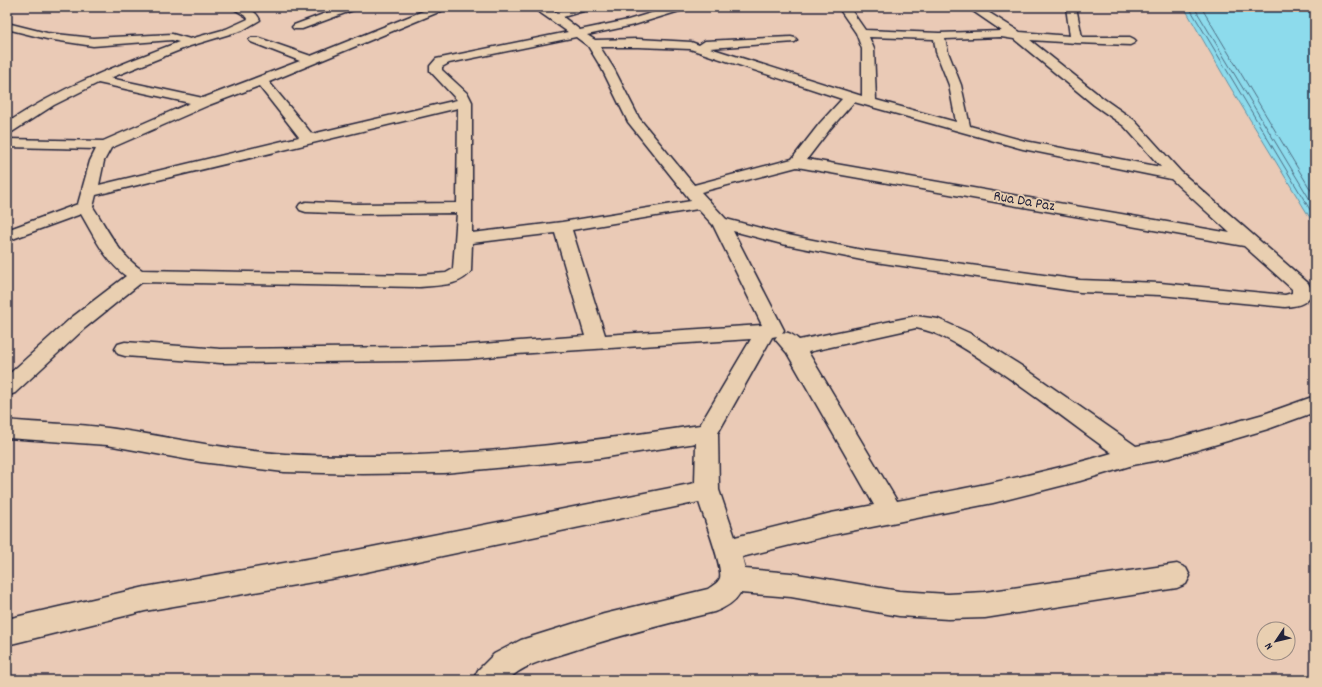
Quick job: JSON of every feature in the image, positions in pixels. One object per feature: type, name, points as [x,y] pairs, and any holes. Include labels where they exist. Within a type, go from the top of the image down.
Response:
[{"type":"street","points":[[298,26],[352,7]]},
{"type":"street","points":[[7,143],[105,146],[204,102],[261,81],[442,7]]},
{"type":"street","points":[[545,12],[586,7]]},
{"type":"street","points":[[105,146],[97,161],[86,199],[115,256],[124,266],[138,276],[419,281],[454,278],[462,272],[465,208],[465,102],[463,97],[436,71],[436,66],[440,62],[584,38],[682,7]]},
{"type":"street","points":[[843,7],[862,33],[868,49],[869,102]]},
{"type":"street","points":[[720,223],[782,239],[862,255],[1080,286],[1160,289],[1285,301],[1309,298],[1302,287],[1176,175],[1129,123],[1099,102],[1017,35],[972,7]]},
{"type":"street","points":[[1071,7],[1077,40]]},
{"type":"street","points":[[7,128],[38,107],[96,79],[190,42],[228,31],[254,20],[252,15],[245,8]]},
{"type":"street","points":[[545,12],[584,38],[608,69],[633,120],[720,223],[769,331],[795,348],[891,513]]},
{"type":"street","points":[[7,26],[54,37],[93,42],[172,37],[190,42]]},
{"type":"street","points":[[862,33],[939,36],[1017,35],[1077,40],[1130,41]]},
{"type":"street","points":[[939,36],[942,52],[955,85],[964,129]]},
{"type":"street","points":[[584,38],[691,46],[790,40]]},
{"type":"street","points":[[255,40],[310,60]]},
{"type":"street","points":[[691,46],[851,97],[1023,145],[1176,175]]},
{"type":"street","points":[[96,79],[204,102]]},
{"type":"street","points":[[261,81],[307,138]]},
{"type":"street","points":[[464,239],[562,227],[697,197],[798,162],[825,126],[851,97]]},
{"type":"street","points":[[7,236],[86,199],[307,138],[465,102]]},
{"type":"street","name":"Rua Da Paz","points":[[798,162],[1250,242]]},
{"type":"street","points":[[306,207],[358,209],[465,208]]},
{"type":"street","points":[[562,227],[597,342]]},
{"type":"street","points":[[7,388],[78,323],[138,276]]},
{"type":"street","points":[[795,348],[916,322],[931,324],[962,338],[1013,370],[1133,456]]},
{"type":"street","points":[[125,349],[221,356],[408,354],[468,352],[769,331]]},
{"type":"street","points":[[488,680],[504,664],[521,654],[604,627],[714,600],[726,592],[733,581],[732,567],[707,490],[707,433],[769,331]]},
{"type":"street","points":[[727,550],[831,524],[993,493],[1080,472],[1133,456],[1170,449],[1268,421],[1315,404]]},
{"type":"street","points":[[7,429],[107,436],[201,453],[284,463],[363,465],[444,464],[601,448],[707,433]]},
{"type":"street","points":[[7,632],[145,599],[342,565],[707,490]]},
{"type":"street","points":[[733,581],[756,580],[886,602],[929,607],[960,607],[1000,603],[1177,576]]},
{"type":"water","points":[[1184,7],[1307,7],[1315,15],[1315,226],[1229,85]]}]
